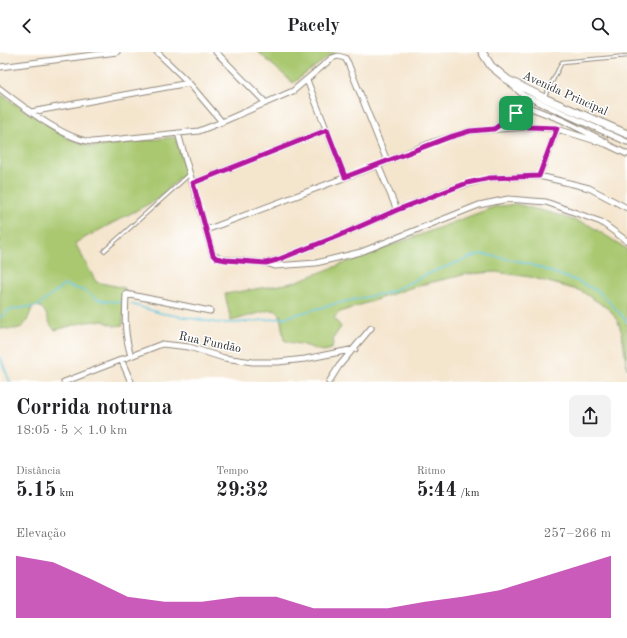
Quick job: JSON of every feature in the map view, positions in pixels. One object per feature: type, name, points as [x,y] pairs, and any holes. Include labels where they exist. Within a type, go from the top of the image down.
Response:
[{"type":"street","points":[[0,67],[117,52]]},
{"type":"street","points":[[157,52],[188,83],[222,122]]},
{"type":"street","points":[[216,52],[266,103]]},
{"type":"street","name":"Avenida Principal","points":[[482,52],[491,66],[508,80],[607,129],[627,134]]},
{"type":"street","points":[[0,89],[31,112],[70,136],[83,141],[92,142],[199,131],[293,91],[332,58],[338,56],[345,58],[388,161]]},
{"type":"street","points":[[307,80],[345,177]]},
{"type":"street","points":[[508,80],[523,95],[607,129],[627,142]]},
{"type":"street","points":[[31,112],[188,83]]},
{"type":"street","points":[[494,129],[516,113],[523,105],[562,120],[627,153]]},
{"type":"street","points":[[516,113],[517,120],[528,127]]},
{"type":"street","points":[[562,120],[565,113]]},
{"type":"street","points":[[206,230],[450,137],[470,131],[528,127],[557,128],[606,144],[627,153]]},
{"type":"street","points":[[539,176],[557,128]]},
{"type":"street","points":[[193,183],[327,130]]},
{"type":"street","points":[[178,133],[213,255],[216,258],[266,263],[274,266],[316,263],[361,252],[479,205],[508,199],[546,202],[601,222],[627,241]]},
{"type":"street","points":[[378,164],[397,210]]},
{"type":"street","points":[[266,263],[338,236],[450,189],[490,178],[539,176],[589,188],[627,208]]},
{"type":"street","points":[[131,356],[126,341],[126,294],[210,311]]},
{"type":"street","points":[[329,382],[339,366],[372,328]]},
{"type":"street","name":"Rua Fundão","points":[[64,382],[162,344],[189,347],[224,358],[253,362],[278,362],[305,359],[355,349]]},
{"type":"street","points":[[121,359],[131,382]]},
{"type":"street","points":[[80,376],[83,382]]},
{"type":"lane","points":[[544,98],[562,62],[627,56]]},
{"type":"lane","points":[[104,251],[190,173]]},
{"type":"green space","points":[[258,52],[335,52],[293,83]]},
{"type":"green space","points":[[0,94],[69,139],[91,147],[175,137],[186,172],[156,200],[75,243],[96,282],[125,288],[123,325],[114,326],[103,321],[85,322],[55,330],[50,324],[44,310],[38,306],[32,308],[25,324],[22,327],[14,329],[0,328]]},
{"type":"green space","points":[[516,204],[589,225],[627,249],[627,369],[622,333],[618,322],[610,310],[581,291],[530,277],[496,272],[467,274],[416,286],[340,312],[334,318],[341,327],[334,337],[332,348],[326,351],[284,340],[280,315],[277,311],[270,310],[231,321],[225,294],[292,283],[494,207]]},
{"type":"waterway","points":[[131,304],[160,313],[218,323],[235,323],[283,318],[334,304],[390,292],[430,273],[482,254],[523,262],[577,281],[599,292],[627,322]]},
{"type":"waterway","points":[[0,318],[13,309],[38,306],[64,285],[85,291],[97,299],[123,302]]},
{"type":"waterway","points":[[0,357],[10,382]]},
{"type":"route","points":[[516,113],[517,120],[528,127],[557,128],[539,176],[490,178],[467,183],[397,210],[338,236],[266,263],[226,260],[216,258],[213,255],[193,183],[327,130],[345,177],[434,142],[470,131],[494,129],[516,113]]}]
